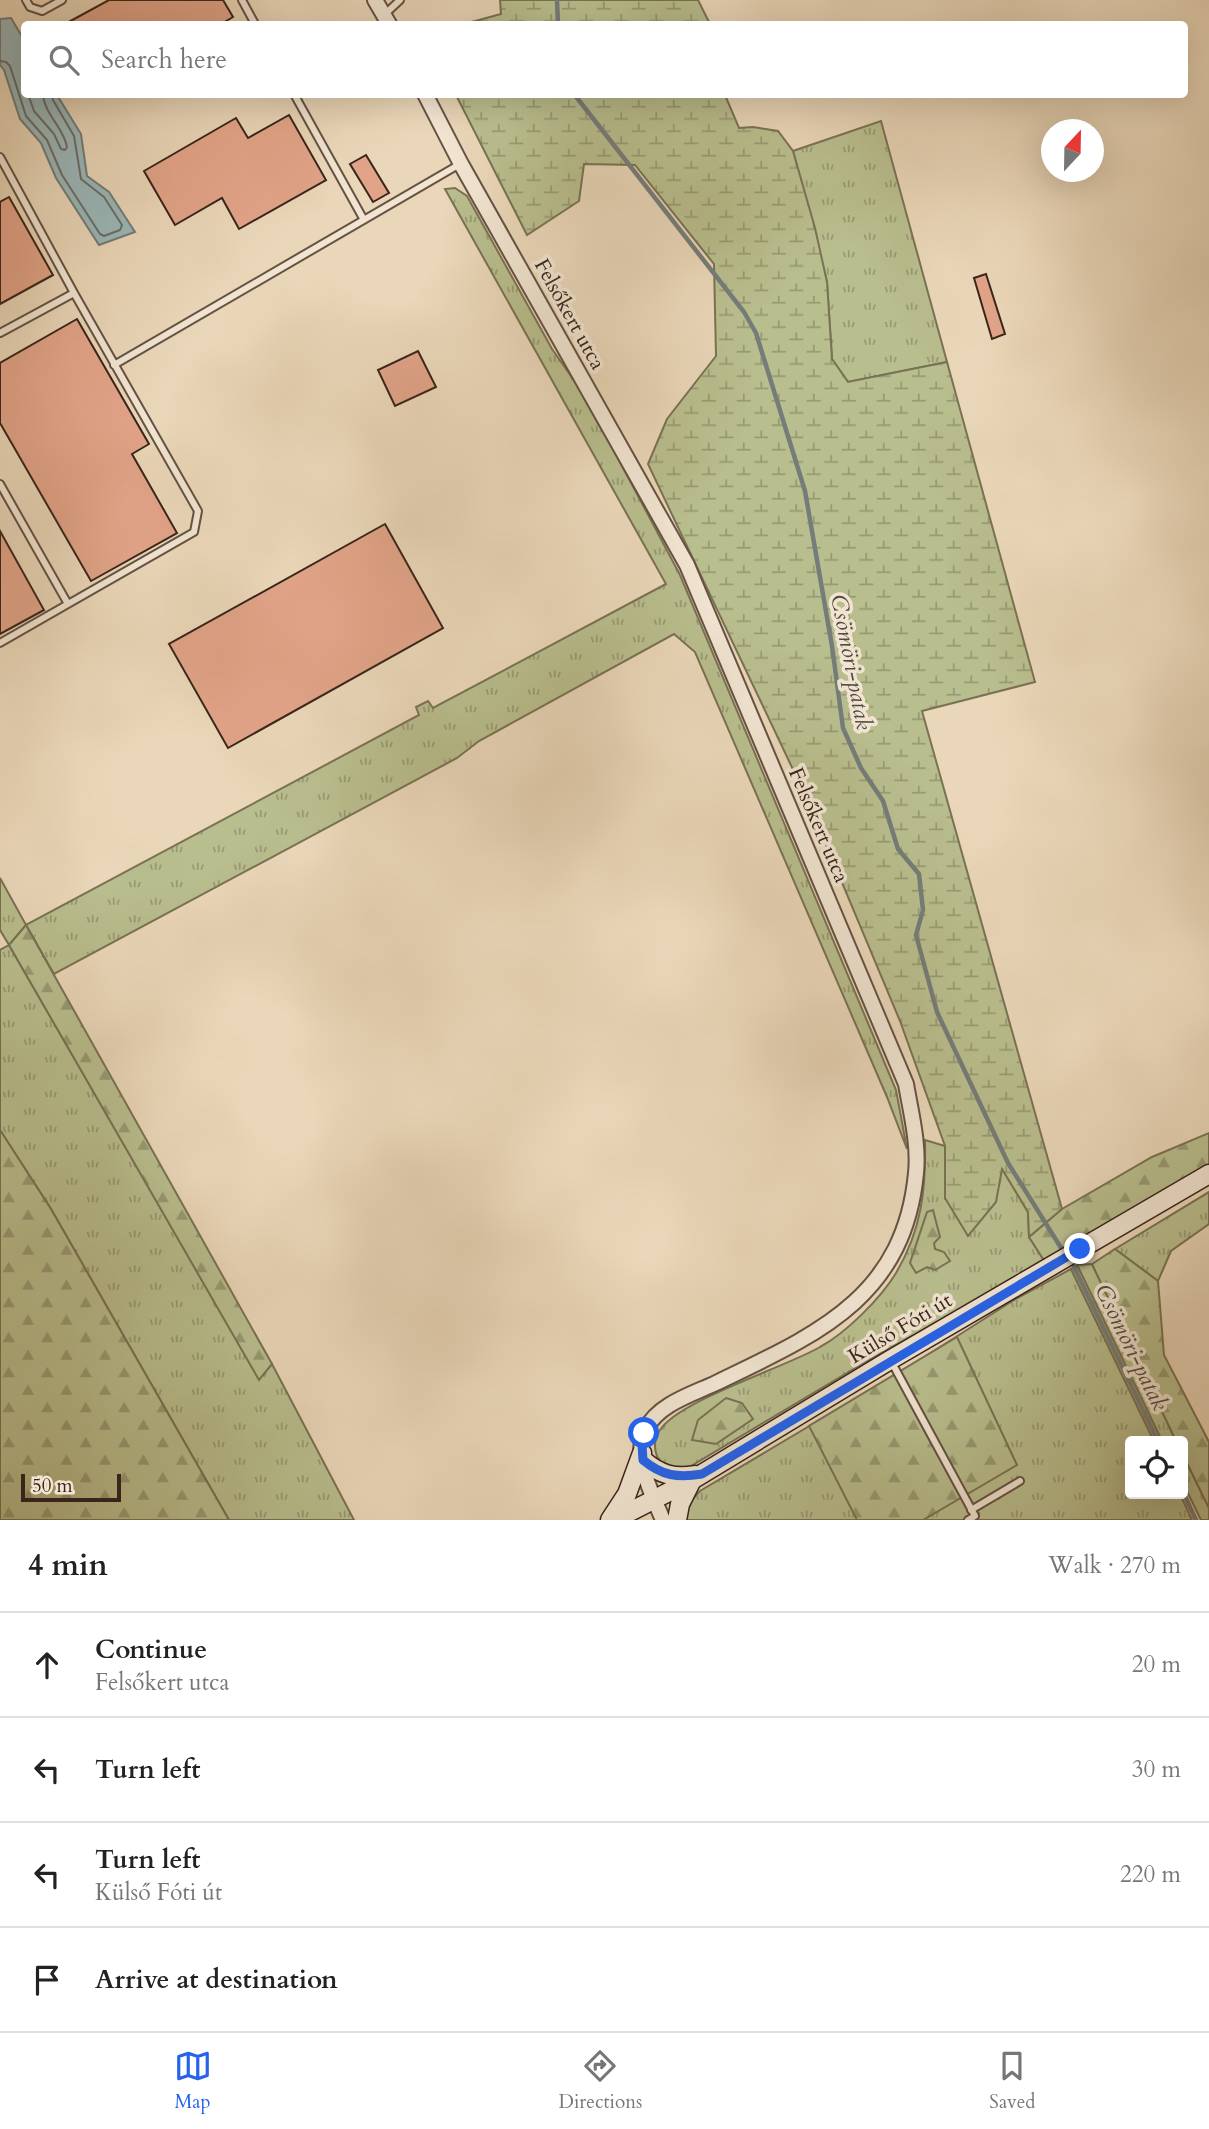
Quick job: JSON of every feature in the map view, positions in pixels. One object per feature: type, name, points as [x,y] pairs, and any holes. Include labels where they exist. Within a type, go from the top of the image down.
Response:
[{"type":"main road","name":"Külső Fóti út","points":[[612,1520],[697,1477],[1209,1174]]},
{"type":"main road","points":[[612,1520],[627,1494],[642,1456],[657,1471],[671,1476],[697,1477]]},
{"type":"main road","points":[[677,1520],[680,1504],[697,1477]]},
{"type":"street","points":[[375,0],[386,20]]},
{"type":"street","name":"Felsőkert utca","points":[[427,98],[461,164],[687,565],[906,1084],[916,1141],[916,1173],[901,1239],[886,1268],[866,1292],[834,1320],[800,1342],[664,1409],[647,1427],[642,1456]]},
{"type":"street","points":[[642,1456],[654,1500],[663,1520]]},
{"type":"lane","points":[[26,0],[30,7],[42,11],[62,0]]},
{"type":"lane","points":[[242,0],[253,21]]},
{"type":"lane","points":[[386,20],[400,0]]},
{"type":"lane","points":[[296,98],[364,220]]},
{"type":"lane","points":[[0,157],[198,511],[194,532],[0,643]]},
{"type":"lane","points":[[114,365],[461,164]]},
{"type":"lane","points":[[0,178],[9,173]]},
{"type":"lane","points":[[0,333],[74,293]]},
{"type":"lane","points":[[0,484],[68,604]]},
{"type":"lane","points":[[891,1360],[975,1516],[968,1520]]},
{"type":"lane","points":[[971,1510],[1020,1481]]},
{"type":"green space","points":[[500,0],[698,0],[708,21],[475,21],[501,14]]},
{"type":"green space","points":[[458,98],[726,98],[739,128],[778,131],[793,151],[827,282],[832,359],[848,382],[947,362],[1035,682],[922,711],[1062,1209],[1029,1237],[1028,1212],[1002,1169],[996,1202],[968,1236],[945,1198],[945,1146],[900,1021],[807,799],[648,464],[667,419],[716,356],[714,264],[635,165],[584,164],[579,201],[527,235]]},
{"type":"green space","points":[[881,121],[947,362],[848,382],[832,359],[827,282],[793,151]]},
{"type":"green space","points":[[455,188],[467,196],[552,349],[585,396],[680,575],[896,1090],[907,1149],[695,652],[674,634],[479,741],[457,758],[54,974],[26,925],[419,715],[416,707],[428,701],[433,708],[666,584],[445,189]]},
{"type":"green space","points":[[0,878],[26,925],[9,945],[0,930]]},
{"type":"green space","points":[[26,925],[272,1364],[259,1380],[9,945]]},
{"type":"green space","points":[[9,945],[259,1379],[272,1364],[354,1520],[229,1520],[51,1209],[0,1130],[0,950]]},
{"type":"green space","points":[[0,1130],[51,1209],[229,1520],[0,1520]]},
{"type":"green space","points":[[1209,1133],[1209,1168],[1045,1262],[1029,1237],[1062,1209],[1152,1157]]},
{"type":"green space","points":[[925,1140],[945,1146],[945,1198],[1002,1168],[1028,1212],[1029,1237],[1045,1262],[867,1361],[691,1466],[681,1470],[661,1464],[655,1452],[655,1443],[660,1430],[671,1419],[709,1396],[830,1341],[852,1324],[881,1293],[905,1257],[917,1225],[925,1175]]},
{"type":"green space","points":[[1209,1192],[1209,1224],[1171,1251],[1158,1281],[1115,1249]]},
{"type":"green space","points":[[933,1210],[940,1237],[934,1243],[935,1249],[944,1252],[950,1261],[935,1270],[927,1267],[916,1273],[910,1263],[927,1212]]},
{"type":"green space","points":[[1115,1249],[1158,1281],[1164,1355],[1209,1442],[1209,1508],[1188,1465],[1188,1436],[1174,1436],[1092,1264]]},
{"type":"green space","points":[[1092,1264],[1174,1436],[1160,1436],[1077,1265]]},
{"type":"green space","points":[[1077,1265],[1160,1436],[1152,1436],[1071,1269]]},
{"type":"green space","points":[[1071,1269],[1152,1436],[1125,1436],[1125,1499],[1182,1499],[1192,1520],[683,1520],[688,1504],[700,1491],[907,1368],[1014,1300]]},
{"type":"green space","points":[[957,1337],[1017,1465],[923,1520],[857,1520],[809,1426]]},
{"type":"green space","points":[[726,1398],[742,1403],[753,1419],[716,1444],[692,1440],[698,1420]]},
{"type":"green space","points":[[1188,1465],[1209,1508],[1209,1520],[1201,1520],[1188,1493]]},
{"type":"water","points":[[11,18],[21,35],[21,98],[59,98],[81,134],[87,176],[109,192],[135,232],[99,245],[56,178],[41,143],[20,119],[0,65],[0,19]]},
{"type":"building","points":[[109,0],[223,0],[233,17],[226,21],[70,21]]},
{"type":"building","points":[[289,115],[326,180],[239,229],[222,198],[175,225],[144,171],[236,118],[248,138]]},
{"type":"building","points":[[366,155],[389,193],[373,202],[350,164]]},
{"type":"building","points":[[9,197],[53,275],[0,304],[0,202]]},
{"type":"building","points":[[986,274],[1005,334],[992,339],[974,278]]},
{"type":"building","points":[[77,319],[149,444],[132,454],[177,533],[91,581],[0,423],[0,363]]},
{"type":"building","points":[[418,351],[436,387],[395,406],[378,370]]},
{"type":"building","points":[[385,524],[443,628],[228,748],[169,644]]},
{"type":"building","points":[[0,531],[44,610],[0,634]]},
{"type":"waterway","name":"Csömöri-patak","points":[[557,0],[558,21]]},
{"type":"waterway","name":"Csömöri-patak","points":[[577,98],[744,312],[756,333],[805,491],[832,646],[843,728],[861,768],[883,801],[898,849],[919,874],[923,910],[916,935],[937,1012],[1008,1163],[1063,1251]]},
{"type":"waterway","name":"Csömöri-patak","points":[[1074,1267],[1156,1436]]},
{"type":"waterway","name":"Csömöri-patak","points":[[1186,1499],[1196,1520]]},
{"type":"route","points":[[644,1433],[643,1460],[650,1466],[671,1476],[702,1474],[852,1382],[1080,1249]]}]
